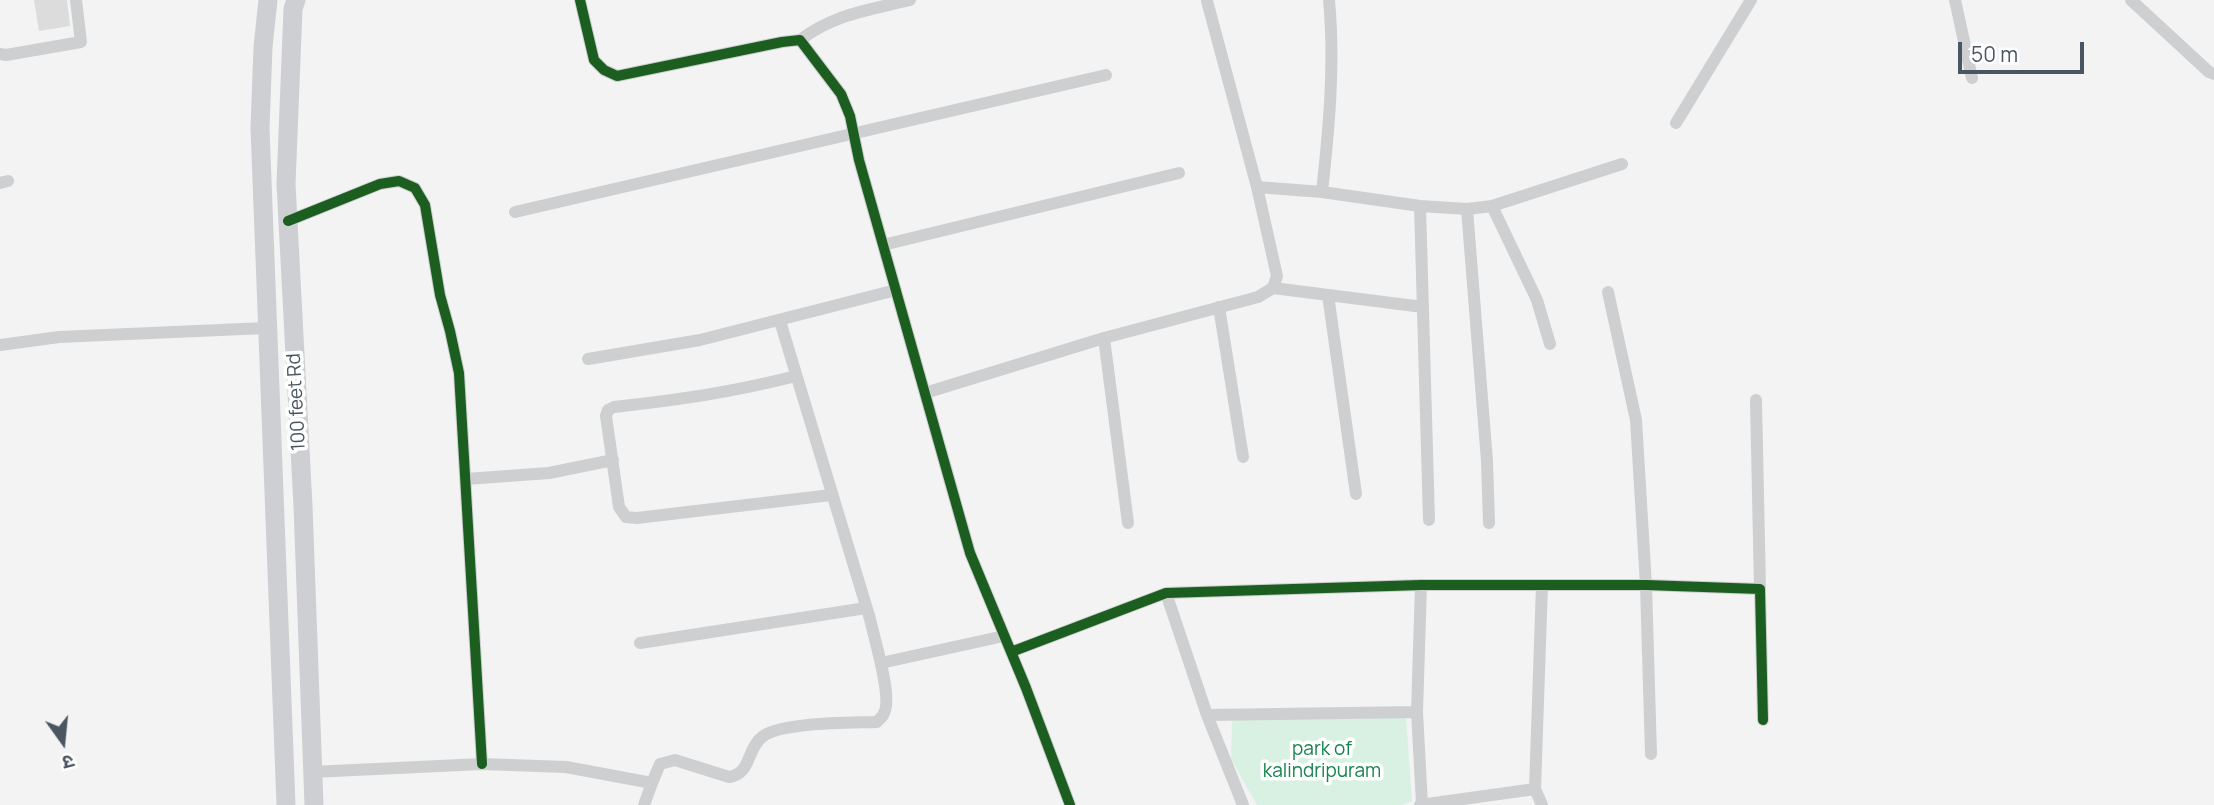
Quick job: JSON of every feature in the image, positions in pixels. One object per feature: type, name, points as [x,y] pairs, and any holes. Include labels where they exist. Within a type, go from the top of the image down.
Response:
[{"type":"main road","points":[[268,0],[262,47],[260,128],[286,805]]},
{"type":"main road","name":"100 feet Rd","points":[[296,0],[293,9],[286,184],[303,506],[314,805]]},
{"type":"street","points":[[0,54],[81,42],[76,0]]},
{"type":"street","points":[[580,0],[594,60],[604,70],[617,76],[800,40],[820,25],[842,16],[909,0]]},
{"type":"street","points":[[1322,192],[1331,110],[1332,32],[1329,0]]},
{"type":"street","points":[[1676,123],[1751,0]]},
{"type":"street","points":[[1955,0],[1972,78]]},
{"type":"street","points":[[2131,0],[2212,70]]},
{"type":"street","points":[[1207,1],[1257,187],[1277,276],[1273,288]]},
{"type":"street","points":[[800,40],[841,94],[850,116],[883,245],[970,553],[1070,805]]},
{"type":"street","points":[[515,212],[1106,75]]},
{"type":"street","points":[[1257,187],[1467,209],[1492,206],[1622,164]]},
{"type":"street","points":[[883,245],[1179,173]]},
{"type":"street","points":[[288,221],[380,184],[399,181],[415,188],[425,205],[440,295],[458,373],[482,764]]},
{"type":"street","points":[[1420,206],[1429,520]]},
{"type":"street","points":[[1492,206],[1537,300],[1550,344]]},
{"type":"street","points":[[1467,209],[1487,461],[1489,523]]},
{"type":"street","points":[[925,393],[1104,338],[1258,297],[1273,288],[1423,307]]},
{"type":"street","points":[[588,359],[700,340],[896,290]]},
{"type":"street","points":[[1608,292],[1636,420],[1646,585],[1651,754]]},
{"type":"street","points":[[1328,295],[1356,494]]},
{"type":"street","points":[[1219,307],[1243,457]]},
{"type":"street","points":[[644,805],[660,764],[667,760],[729,777],[737,776],[746,770],[754,746],[763,736],[774,731],[791,727],[877,722],[886,712],[887,697],[881,663],[780,321]]},
{"type":"street","points":[[0,345],[59,337],[266,328]]},
{"type":"street","points":[[1104,338],[1128,523]]},
{"type":"street","points":[[796,376],[689,400],[614,407],[608,410],[606,416],[619,507],[626,517],[831,495]]},
{"type":"street","points":[[1756,400],[1763,720]]},
{"type":"street","points":[[466,480],[550,473],[612,460]]},
{"type":"street","points":[[1011,652],[1166,593],[1421,585],[1646,585],[1760,589]]},
{"type":"street","points":[[1421,585],[1417,712],[1421,805],[1535,789]]},
{"type":"street","points":[[1542,585],[1535,789],[1542,805]]},
{"type":"street","points":[[1166,593],[1207,715],[1242,805]]},
{"type":"street","points":[[640,643],[866,608]]},
{"type":"street","points":[[881,663],[1004,636]]},
{"type":"street","points":[[1207,715],[1417,712]]},
{"type":"street","points":[[313,772],[482,764],[566,767],[652,783]]},
{"type":"green space","name":"park of kalindripuram","points":[[1232,716],[1406,718],[1412,801],[1402,805],[1257,805],[1231,759]]},
{"type":"building","points":[[34,0],[67,0],[70,26],[39,31]]},
{"type":"cycle path","points":[[580,0],[594,60],[604,70],[617,76],[800,40],[841,94],[850,116],[859,160],[970,553],[1026,688],[1070,805]]},
{"type":"cycle path","points":[[288,221],[380,184],[399,181],[415,188],[425,205],[440,295],[459,373],[482,764]]},
{"type":"cycle path","points":[[1011,652],[1166,593],[1421,585],[1646,585],[1760,589],[1763,720]]}]
